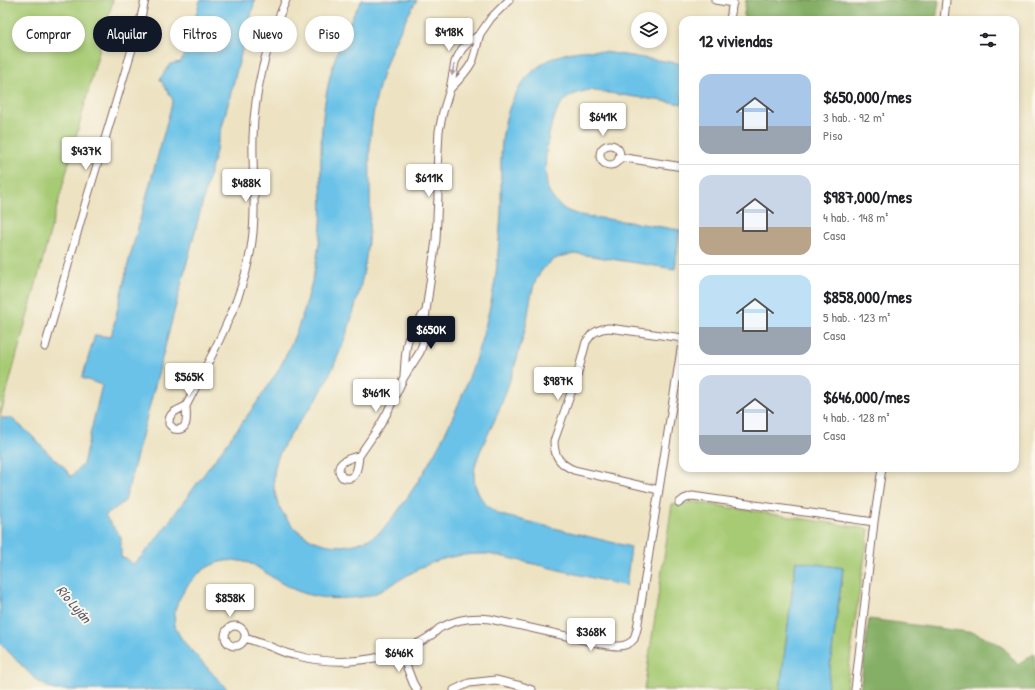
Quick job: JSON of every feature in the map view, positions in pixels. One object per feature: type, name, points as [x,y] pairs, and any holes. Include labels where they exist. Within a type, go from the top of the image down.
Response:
[{"type":"street","points":[[44,347],[139,26],[145,0]]},
{"type":"street","points":[[186,406],[235,306],[249,258],[254,225],[255,191],[253,137],[256,102],[259,84],[273,30],[286,0]]},
{"type":"street","points":[[450,89],[473,60],[480,34],[491,18],[509,0]]},
{"type":"street","points":[[715,0],[733,1],[731,16]]},
{"type":"street","points":[[944,16],[946,0]]},
{"type":"street","points":[[359,456],[387,414],[404,377],[424,343],[426,311],[436,240],[439,131],[450,89],[453,68],[458,55],[469,42],[480,34]]},
{"type":"street","points":[[620,157],[679,165]]},
{"type":"street","points":[[404,377],[408,341],[413,330],[426,311]]},
{"type":"street","points":[[659,490],[574,470],[565,466],[556,454],[554,441],[577,376],[586,342],[592,334],[602,329],[610,328],[679,337]]},
{"type":"street","points":[[245,638],[292,655],[311,659],[352,661],[390,654],[405,649],[427,638],[440,627],[452,622],[478,618],[490,619],[616,647],[628,644],[634,639],[637,629],[679,362]]},
{"type":"street","points":[[855,690],[874,522],[881,472]]},
{"type":"street","points":[[679,503],[692,496],[874,522]]},
{"type":"street","points":[[405,649],[406,665],[417,690]]},
{"type":"street","points":[[454,690],[468,683],[496,680],[532,690]]},
{"type":"green space","points":[[0,0],[113,0],[109,16],[93,16],[93,52],[99,52],[0,417]]},
{"type":"green space","points":[[746,0],[939,0],[937,16],[744,16]]},
{"type":"green space","points":[[694,502],[869,529],[846,690],[827,690],[843,568],[796,561],[780,690],[644,690],[672,504]]},
{"type":"green space","points":[[869,619],[975,633],[1001,645],[1018,665],[1035,654],[1035,690],[860,690]]},
{"type":"water","name":"Río Luján","points":[[200,0],[255,0],[251,16],[239,16],[239,52],[242,52],[125,501],[105,516],[121,537],[121,557],[127,559],[133,564],[154,542],[258,401],[276,374],[299,326],[314,275],[322,215],[322,135],[326,95],[330,75],[337,52],[354,52],[353,16],[362,0],[417,0],[393,47],[386,64],[376,98],[370,142],[370,203],[368,237],[358,298],[335,364],[319,395],[285,443],[276,464],[274,474],[274,487],[277,499],[281,510],[288,520],[296,529],[306,536],[317,542],[329,545],[342,546],[356,544],[370,539],[385,527],[401,507],[426,468],[453,417],[464,391],[482,337],[495,281],[501,216],[501,149],[505,121],[516,93],[523,82],[540,65],[551,59],[573,52],[598,51],[679,63],[679,103],[589,90],[579,93],[564,101],[553,120],[547,145],[546,158],[549,192],[559,205],[568,211],[590,217],[679,230],[675,269],[579,254],[557,258],[544,268],[535,283],[531,295],[525,331],[508,386],[501,406],[479,453],[474,475],[476,488],[482,499],[490,508],[501,515],[631,547],[626,586],[509,558],[488,554],[469,554],[450,557],[423,566],[373,594],[341,599],[314,596],[295,590],[254,565],[243,561],[232,560],[221,562],[203,570],[187,586],[176,606],[174,621],[179,634],[185,643],[228,690],[54,690],[36,680],[0,643],[0,418],[11,418],[63,466],[71,477],[83,464],[102,385],[82,378],[95,335],[111,337],[129,260],[173,100],[160,79],[170,64],[181,62],[185,52],[231,52],[231,16],[196,16]]},
{"type":"water","points":[[796,561],[843,568],[827,690],[780,690]]}]
